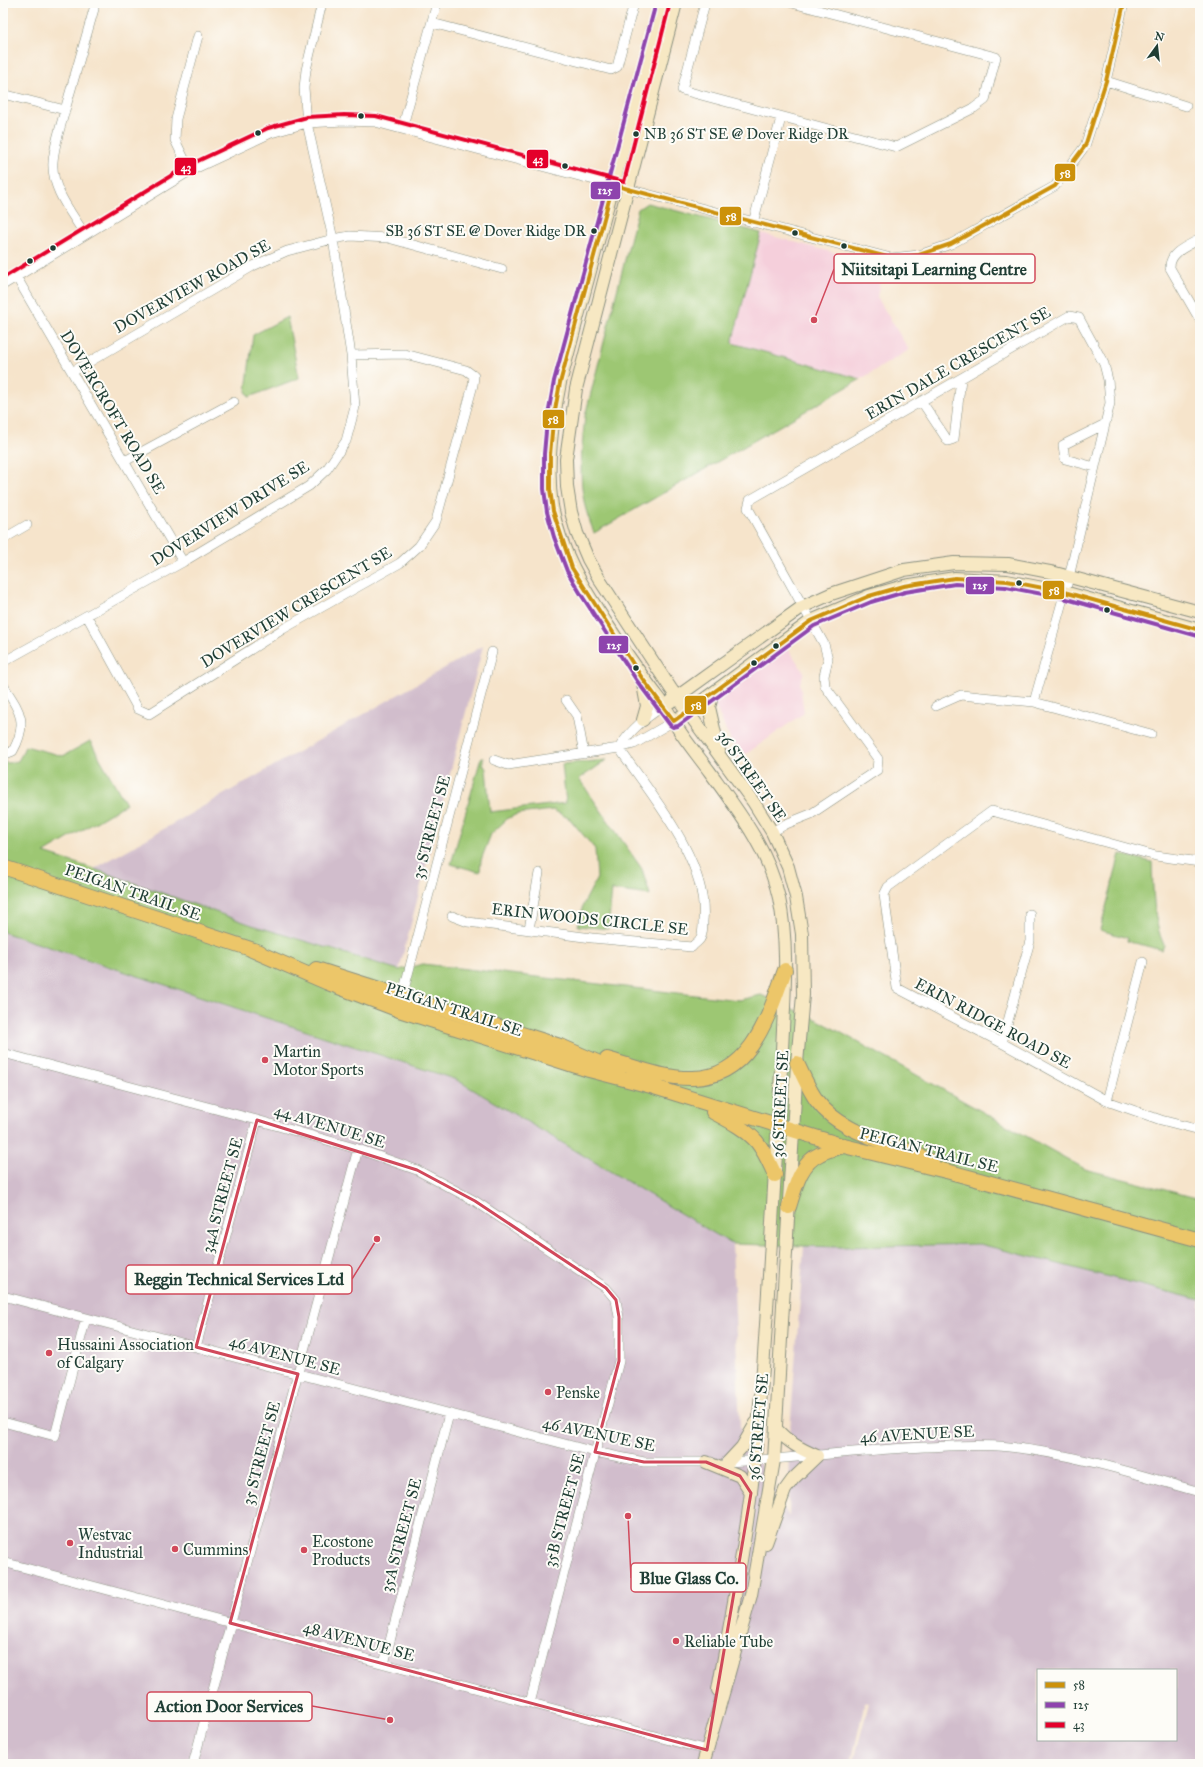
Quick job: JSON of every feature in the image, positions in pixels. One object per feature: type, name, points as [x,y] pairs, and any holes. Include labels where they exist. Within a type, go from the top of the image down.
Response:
[{"type":"main road","name":"PEIGAN TRAIL SE","points":[[3,867],[252,950],[563,1047],[651,1086]]},
{"type":"main road","name":"PEIGAN TRAIL SE","points":[[252,950],[328,983],[399,1010],[589,1070],[651,1086],[844,1146],[950,1172],[1200,1240]]},
{"type":"main road","points":[[563,1047],[665,1075],[694,1078],[713,1075],[732,1065],[750,1050],[765,1024],[785,970]]},
{"type":"main road","points":[[797,1063],[817,1102],[840,1122],[859,1132],[920,1155],[950,1172]]},
{"type":"main road","points":[[689,1098],[732,1122],[757,1142],[775,1175]]},
{"type":"main road","points":[[789,1207],[798,1179],[809,1162],[819,1154],[844,1146]]},
{"type":"street","name":"DOVERVIEW DRIVE SE","points":[[3,662],[183,562],[309,486],[327,469],[346,441],[355,407],[351,356],[333,239],[308,123],[304,88],[306,70],[322,3]]},
{"type":"street","points":[[402,129],[437,3]]},
{"type":"street","points":[[432,23],[611,70],[617,67],[634,3]]},
{"type":"street","name":"36 STREET SE","points":[[662,3],[560,382],[553,421],[550,455],[550,489],[553,511],[572,568],[642,678],[664,706],[757,839],[772,873],[779,901],[785,937],[785,970],[778,1126],[766,1331],[759,1417],[751,1493],[733,1607],[707,1750]]},
{"type":"street","name":"36 STREET SE","points":[[676,3],[576,389],[566,459],[567,487],[571,512],[577,534],[588,559],[600,582],[687,712],[754,803],[772,832],[788,867],[796,897],[802,934],[803,995],[797,1063],[774,1460],[747,1610],[703,1764]]},
{"type":"street","points":[[705,3],[682,90],[896,148],[974,108],[985,100],[996,57],[792,3]]},
{"type":"street","points":[[3,285],[17,278],[190,171],[271,133],[308,123],[344,121],[375,122],[613,186],[891,258],[919,255],[951,244],[1055,186],[1085,146],[1106,81],[1124,3]]},
{"type":"street","points":[[85,235],[58,190],[55,181],[53,162],[65,110],[94,9]]},
{"type":"street","points":[[190,171],[175,140],[176,119],[198,36]]},
{"type":"street","points":[[1106,81],[1186,106]]},
{"type":"street","points":[[3,94],[65,110]]},
{"type":"street","points":[[753,222],[781,118]]},
{"type":"street","name":"DOVERVIEW ROAD SE","points":[[72,372],[253,266],[287,251],[333,239],[350,236],[388,238],[502,269]]},
{"type":"street","points":[[1200,239],[1173,255],[1169,261],[1170,268],[1200,320]]},
{"type":"street","name":"DOVERCROFT ROAD SE","points":[[17,278],[183,562]]},
{"type":"street","name":"ERIN DALE CRESCENT SE","points":[[772,832],[811,814],[877,770],[878,759],[825,686],[824,676],[828,659],[824,644],[748,508],[750,500],[1069,316],[1079,318],[1104,364],[1108,380],[1110,403],[1069,576],[1034,702]]},
{"type":"street","name":"DOVERVIEW CRESCENT SE","points":[[86,616],[138,709],[149,714],[283,629],[400,564],[419,546],[436,521],[473,385],[474,376],[466,370],[405,354],[351,356]]},
{"type":"street","points":[[922,402],[948,441],[954,439],[962,379]]},
{"type":"street","points":[[125,461],[234,402]]},
{"type":"street","points":[[1095,467],[1065,459],[1063,446],[1105,424]]},
{"type":"street","points":[[3,538],[27,525]]},
{"type":"street","points":[[619,748],[628,734],[643,720],[802,607],[831,594],[904,570],[954,563],[1008,564],[1069,576],[1200,612]]},
{"type":"street","points":[[494,760],[508,765],[584,754],[634,744],[687,712],[811,621],[868,596],[904,586],[955,578],[1007,581],[1064,592],[1200,630]]},
{"type":"street","name":"35 STREET SE","points":[[399,1010],[492,652]]},
{"type":"street","points":[[642,678],[647,706],[643,720]]},
{"type":"street","points":[[3,685],[17,708],[22,724],[19,739],[13,751],[3,755]]},
{"type":"street","points":[[713,693],[709,708],[720,757]]},
{"type":"street","points":[[936,706],[961,695],[1034,702],[1150,734]]},
{"type":"street","points":[[566,700],[577,716],[584,754]]},
{"type":"street","name":"ERIN WOODS CIRCLE SE","points":[[452,916],[468,922],[592,938],[692,947],[701,938],[704,913],[701,890],[694,865],[679,835],[619,748]]},
{"type":"street","name":"ERIN RIDGE ROAD SE","points":[[1200,862],[1156,856],[992,812],[888,886],[884,895],[897,988],[1002,1043],[1106,1101],[1161,1120],[1200,1130]]},
{"type":"street","points":[[528,929],[539,873]]},
{"type":"street","points":[[1002,1043],[1030,941],[1030,914]]},
{"type":"street","points":[[1106,1101],[1143,962]]},
{"type":"street","name":"44 AVENUE SE","points":[[3,1053],[257,1120],[358,1149],[417,1170],[475,1201],[606,1288],[616,1300]]},
{"type":"street","name":"34A STREET SE","points":[[196,1347],[257,1120]]},
{"type":"street","name":"35 STREET SE","points":[[193,1764],[358,1149]]},
{"type":"street","name":"46 AVENUE SE","points":[[3,1296],[448,1414],[595,1452],[644,1462],[728,1462],[774,1460],[879,1449],[967,1445],[1009,1447],[1049,1452],[1200,1492]]},
{"type":"street","name":"35B STREET SE","points":[[530,1703],[619,1361],[620,1317],[616,1300]]},
{"type":"street","points":[[3,1422],[55,1436],[86,1318]]},
{"type":"street","name":"35A STREET SE","points":[[384,1664],[448,1414]]},
{"type":"street","points":[[728,1462],[742,1448],[759,1417]]},
{"type":"street","points":[[756,1564],[764,1548],[785,1490],[792,1479],[817,1456],[802,1450],[787,1441],[776,1429]]},
{"type":"street","points":[[706,1462],[740,1476],[751,1493]]},
{"type":"street","name":"48 AVENUE SE","points":[[3,1562],[707,1750]]},
{"type":"highlighted area","points":[[257,1120],[417,1170],[475,1201],[606,1288],[616,1300],[619,1317],[619,1361],[595,1452],[644,1462],[706,1462],[740,1476],[751,1493],[707,1750],[230,1623],[298,1374],[196,1347]]},
{"type":"shaded area","points":[[761,233],[883,266],[877,297],[909,350],[861,379],[732,343]]},
{"type":"shaded area","points":[[483,646],[399,970],[252,925],[94,869]]},
{"type":"shaded area","points":[[787,647],[804,672],[800,683],[804,713],[739,759],[713,701]]},
{"type":"shaded area","points":[[3,932],[457,1080],[732,1244],[740,1428],[789,1517],[790,1431],[804,1246],[840,1247],[980,1244],[1200,1300],[1200,1764],[853,1764],[869,1703],[865,1702],[851,1764],[3,1764]]},
{"type":"green space","points":[[647,203],[761,233],[732,343],[861,379],[594,533],[586,509],[581,473],[585,416],[638,209]]},
{"type":"green space","points":[[287,317],[299,378],[249,397],[246,391],[253,335]]},
{"type":"green space","points":[[90,741],[126,804],[44,853],[94,869],[252,925],[399,970],[423,964],[739,1000],[761,995],[820,1021],[1085,1169],[1200,1199],[1200,1300],[980,1244],[840,1247],[732,1244],[457,1080],[3,932],[3,761],[8,763],[18,761],[25,746],[63,756]]},
{"type":"green space","points":[[481,758],[483,758],[483,764],[486,769],[490,812],[566,803],[562,764],[607,760],[579,779],[642,869],[650,895],[612,890],[608,929],[578,926],[583,905],[597,878],[595,849],[570,819],[553,810],[517,814],[507,819],[491,834],[481,860],[480,872],[451,864]]},
{"type":"green space","points":[[1120,854],[1152,862],[1154,905],[1160,936],[1164,945],[1162,950],[1127,941],[1128,938],[1100,930]]},
{"type":"transit line","name":"125","points":[[656,3],[554,381],[547,420],[544,454],[544,489],[547,512],[554,537],[567,571],[637,681],[670,725],[673,727],[678,726],[814,626],[871,602],[905,592],[955,584],[1006,587],[1063,598],[1198,636]]},
{"type":"transit line","name":"43","points":[[3,278],[187,166],[268,128],[307,117],[344,115],[376,116],[624,182],[670,3]]},
{"type":"transit line","name":"58","points":[[1124,3],[1106,81],[1085,146],[1055,186],[951,244],[919,255],[891,258],[613,185],[560,383],[553,421],[550,455],[550,489],[553,511],[572,568],[642,678],[674,721],[811,621],[869,596],[904,586],[955,578],[1007,581],[1064,592],[1200,630]]},
{"type":"place","name":"NB 36 ST SE @ Dover Ridge DR","points":[[636,134]]},
{"type":"place","name":"SB 36 ST SE @ Dover Ridge DR","points":[[594,231]]},
{"type":"place","name":"Niitsitapi Learning Centre","points":[[814,320]]},
{"type":"place","name":"Martin Motor Sports","points":[[265,1060]]},
{"type":"place","name":"Reggin Technical Services Ltd","points":[[377,1239]]},
{"type":"place","name":"Hussaini Association of Calgary","points":[[49,1353]]},
{"type":"place","name":"Penske","points":[[548,1392]]},
{"type":"place","name":"Blue Glass Co.","points":[[628,1516]]},
{"type":"place","name":"Westvac Industrial","points":[[70,1543]]},
{"type":"place","name":"Cummins","points":[[175,1549]]},
{"type":"place","name":"Ecostone Products","points":[[304,1550]]},
{"type":"place","name":"Reliable Tube","points":[[676,1641]]},
{"type":"place","name":"Action Door Services","points":[[390,1720]]}]
